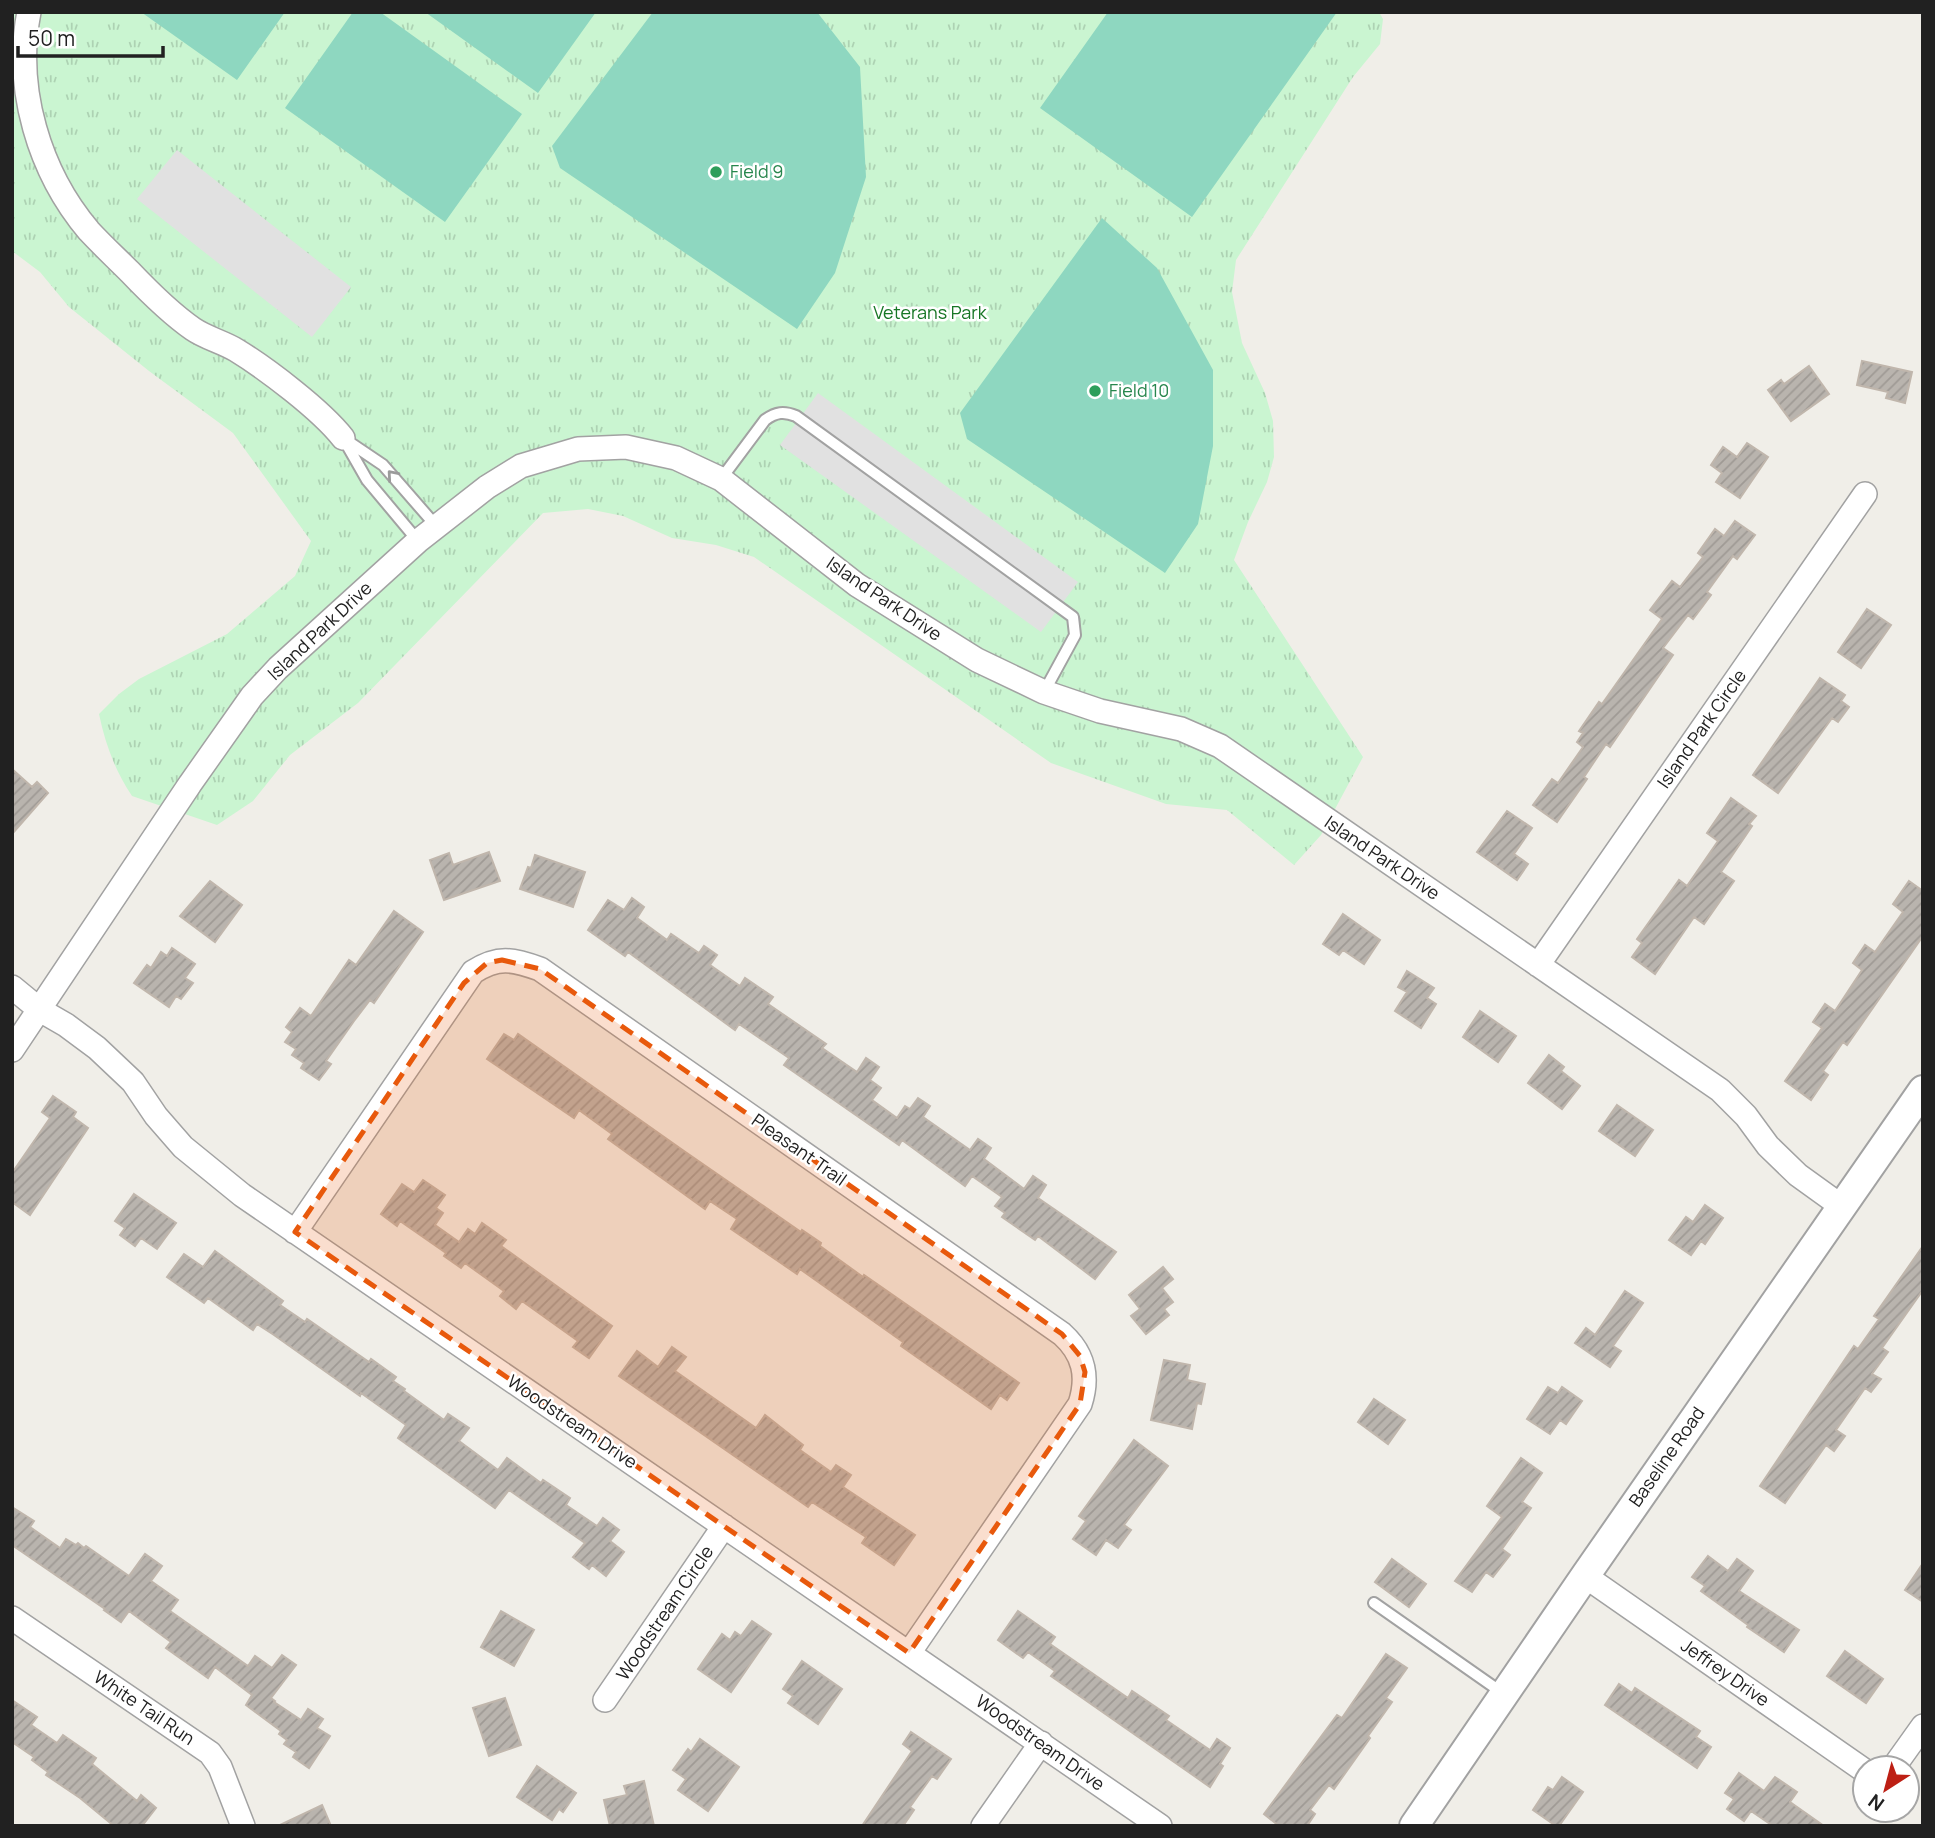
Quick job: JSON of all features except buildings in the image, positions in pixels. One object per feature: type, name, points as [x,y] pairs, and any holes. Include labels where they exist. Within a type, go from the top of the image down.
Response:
[{"type":"street","points":[[29,12],[25,34],[27,97],[44,156],[67,201],[82,221],[167,309],[196,331],[247,358],[302,399],[343,438]]},
{"type":"street","name":"Island Park Drive","points":[[40,1010],[190,784],[252,696],[278,668],[418,541],[487,487],[521,466],[578,449],[626,447],[677,458],[721,479],[857,585],[977,660],[1044,692],[1100,711],[1181,729],[1220,746],[1720,1090],[1746,1116],[1768,1146],[1798,1175],[1841,1206]]},
{"type":"street","name":"Island Park Circle","points":[[1538,965],[1865,494]]},
{"type":"street","name":"Pleasant Trail","points":[[295,1231],[472,972],[487,963],[502,960],[520,962],[540,969],[1062,1334],[1080,1356],[1086,1372],[1085,1390],[1080,1404],[909,1653]]},
{"type":"street","name":"Woodstream Drive","points":[[12,987],[40,1010],[97,1048],[133,1082],[156,1116],[183,1147],[206,1167],[1160,1826]]},
{"type":"street","points":[[12,1050],[40,1010]]},
{"type":"street","name":"Baseline Road","points":[[1414,1826],[1923,1090]]},
{"type":"street","name":"Woodstream Circle","points":[[605,1700],[724,1526]]},
{"type":"street","name":"Jeffrey Drive","points":[[1585,1576],[1851,1761]]},
{"type":"street","name":"White Tail Run","points":[[12,1618],[210,1754],[220,1767],[243,1826]]},
{"type":"street","points":[[1903,1754],[1923,1726]]},
{"type":"street","points":[[983,1826],[1041,1743]]},
{"type":"lane","points":[[721,479],[765,420],[774,413],[787,412],[796,416],[1073,617],[1075,635],[1044,692]]},
{"type":"lane","points":[[343,438],[383,465],[437,527]]},
{"type":"lane","points":[[343,438],[367,480],[418,541]]},
{"type":"lane","points":[[1374,1602],[1504,1694]]},
{"type":"highlighted area","points":[[502,960],[540,969],[1062,1334],[1080,1356],[1085,1372],[1080,1404],[909,1653],[295,1232],[464,983],[487,963]]},
{"type":"green space","name":"Veterans Park","points":[[12,12],[1379,12],[1383,19],[1380,44],[1353,77],[1236,260],[1232,292],[1242,343],[1265,393],[1273,421],[1274,457],[1267,482],[1234,560],[1363,757],[1321,835],[1294,865],[1227,810],[1166,804],[1051,763],[754,557],[716,545],[672,538],[623,516],[588,509],[543,513],[358,703],[290,755],[253,801],[217,825],[132,796],[111,757],[99,714],[139,679],[227,634],[295,576],[311,541],[233,433],[69,307],[40,272],[12,251]]},
{"type":"green space","points":[[141,12],[285,12],[237,80]]},
{"type":"green space","points":[[353,12],[380,12],[522,114],[445,222],[285,108]]},
{"type":"green space","points":[[425,12],[596,12],[538,93]]},
{"type":"green space","name":"Field 9","points":[[653,12],[817,12],[860,67],[866,177],[835,273],[797,329],[560,168],[552,146]]},
{"type":"green space","points":[[1108,12],[1337,12],[1192,217],[1040,108]]},
{"type":"green space","name":"Field 10","points":[[1102,218],[1157,268],[1213,370],[1213,446],[1198,524],[1165,573],[967,439],[960,413]]},
{"type":"shaded area","points":[[177,150],[351,287],[312,337],[137,199]]},
{"type":"shaded area","points":[[818,393],[1078,582],[1041,632],[780,445]]},
{"type":"place","name":"Field 9","points":[[716,172]]},
{"type":"place","name":"Field 10","points":[[1095,391]]}]
